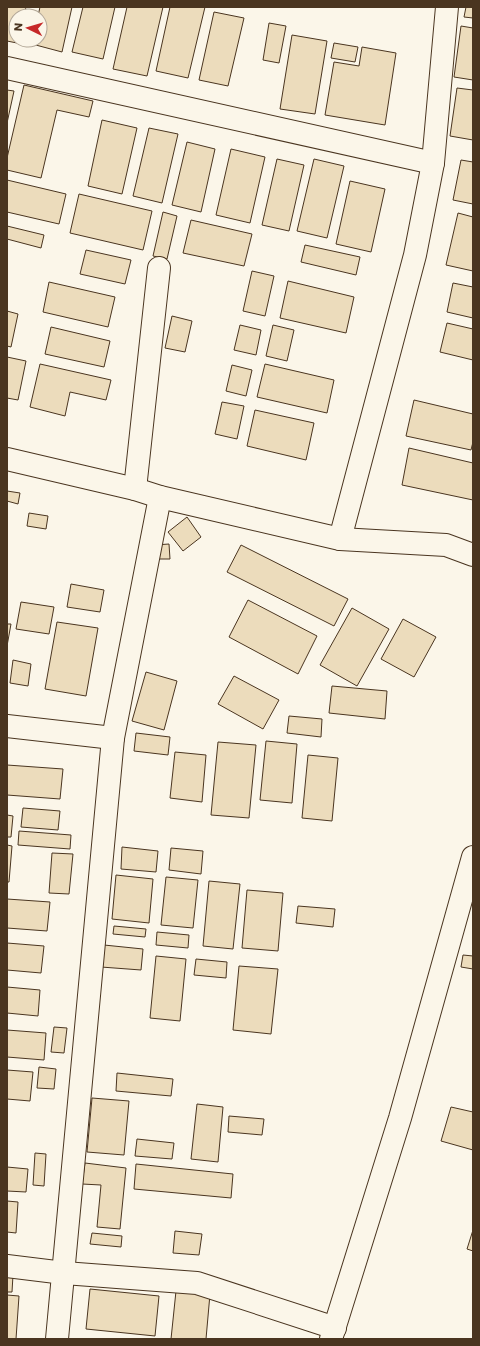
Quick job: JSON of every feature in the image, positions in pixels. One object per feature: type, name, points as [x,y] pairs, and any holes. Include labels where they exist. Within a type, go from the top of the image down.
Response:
[{"type":"street","points":[[340,539],[415,255],[433,164],[447,7]]},
{"type":"street","points":[[7,68],[433,164]]},
{"type":"street","points":[[135,489],[159,268]]},
{"type":"street","points":[[7,459],[135,489],[160,497],[340,539],[446,545],[473,555]]},
{"type":"street","points":[[57,1339],[113,738],[160,497]]},
{"type":"street","points":[[7,726],[113,738]]},
{"type":"street","points":[[7,1266],[64,1273],[197,1283],[333,1333],[400,1118],[473,857]]},
{"type":"building","points":[[7,7],[26,7],[8,8],[7,41]]},
{"type":"building","points":[[72,7],[62,52],[47,48],[48,8],[40,8]]},
{"type":"building","points":[[83,7],[115,7],[103,59],[72,52]]},
{"type":"building","points":[[127,7],[163,7],[147,76],[113,69]]},
{"type":"building","points":[[170,7],[205,7],[188,78],[156,71]]},
{"type":"building","points":[[466,7],[473,7],[473,18],[464,17]]},
{"type":"building","points":[[214,12],[244,18],[228,86],[199,80]]},
{"type":"building","points":[[269,23],[286,26],[279,63],[263,60]]},
{"type":"building","points":[[461,26],[473,28],[473,80],[454,77]]},
{"type":"building","points":[[292,35],[327,41],[315,114],[280,109]]},
{"type":"building","points":[[334,43],[358,47],[355,62],[331,58]]},
{"type":"building","points":[[362,47],[396,53],[385,125],[325,115],[334,62],[359,66]]},
{"type":"building","points":[[24,85],[93,101],[89,117],[57,110],[41,178],[7,170],[7,158]]},
{"type":"building","points":[[457,88],[473,90],[473,140],[450,136]]},
{"type":"building","points":[[7,90],[14,91],[7,123]]},
{"type":"building","points":[[102,120],[137,128],[122,194],[88,186]]},
{"type":"building","points":[[149,128],[178,134],[162,203],[133,196]]},
{"type":"building","points":[[187,142],[215,149],[201,212],[172,205]]},
{"type":"building","points":[[231,149],[265,157],[250,223],[216,215]]},
{"type":"building","points":[[277,159],[304,165],[289,231],[262,225]]},
{"type":"building","points":[[314,159],[344,166],[327,238],[297,231]]},
{"type":"building","points":[[461,160],[473,162],[473,204],[453,200]]},
{"type":"building","points":[[7,180],[66,194],[59,224],[7,212]]},
{"type":"building","points":[[350,181],[385,189],[371,252],[336,244]]},
{"type":"building","points":[[79,194],[152,211],[143,250],[70,233]]},
{"type":"building","points":[[163,212],[177,216],[167,259],[153,256]]},
{"type":"building","points":[[458,213],[473,217],[473,271],[446,265]]},
{"type":"building","points":[[191,220],[252,234],[244,266],[183,253]]},
{"type":"building","points":[[7,226],[44,235],[41,248],[7,239]]},
{"type":"building","points":[[305,245],[360,257],[356,275],[301,262]]},
{"type":"building","points":[[86,250],[131,260],[125,284],[80,274]]},
{"type":"building","points":[[252,271],[274,276],[265,316],[243,311]]},
{"type":"building","points":[[288,281],[354,297],[346,333],[280,318]]},
{"type":"building","points":[[49,282],[115,297],[108,327],[43,312]]},
{"type":"building","points":[[453,283],[473,287],[473,318],[447,312]]},
{"type":"building","points":[[7,311],[18,314],[11,347],[7,346]]},
{"type":"building","points":[[172,316],[192,321],[185,352],[165,348]]},
{"type":"building","points":[[447,323],[473,329],[473,360],[440,352]]},
{"type":"building","points":[[240,325],[261,330],[256,355],[234,350]]},
{"type":"building","points":[[273,325],[294,330],[287,361],[266,356]]},
{"type":"building","points":[[51,327],[110,341],[104,367],[45,354]]},
{"type":"building","points":[[7,357],[26,361],[18,400],[7,398]]},
{"type":"building","points":[[40,364],[111,380],[106,400],[70,392],[65,416],[30,407]]},
{"type":"building","points":[[265,364],[334,380],[327,413],[257,397]]},
{"type":"building","points":[[232,365],[252,370],[246,396],[226,391]]},
{"type":"building","points":[[414,400],[473,414],[473,442],[471,450],[406,436]]},
{"type":"building","points":[[222,402],[244,406],[237,439],[215,434]]},
{"type":"building","points":[[255,410],[314,423],[306,460],[247,446]]},
{"type":"building","points":[[409,448],[473,463],[473,500],[402,485]]},
{"type":"building","points":[[7,491],[20,493],[18,504],[7,501]]},
{"type":"building","points":[[29,513],[48,516],[46,529],[27,526]]},
{"type":"building","points":[[187,517],[201,537],[183,551],[168,532]]},
{"type":"building","points":[[169,544],[170,559],[156,559],[155,545]]},
{"type":"building","points":[[241,545],[348,599],[334,626],[227,572]]},
{"type":"building","points":[[71,584],[104,590],[100,612],[67,607]]},
{"type":"building","points":[[248,600],[317,636],[298,674],[229,637]]},
{"type":"building","points":[[21,602],[54,607],[49,634],[16,629]]},
{"type":"building","points":[[352,608],[389,629],[357,686],[320,665]]},
{"type":"building","points":[[403,619],[436,637],[414,677],[381,659]]},
{"type":"building","points":[[57,622],[98,628],[86,696],[45,689]]},
{"type":"building","points":[[7,624],[11,624],[7,646]]},
{"type":"building","points":[[13,660],[31,664],[28,686],[10,683]]},
{"type":"building","points":[[146,672],[177,681],[164,730],[132,721]]},
{"type":"building","points":[[234,676],[279,700],[263,729],[218,704]]},
{"type":"building","points":[[332,686],[387,691],[385,719],[329,713]]},
{"type":"building","points":[[289,716],[322,719],[321,737],[287,733]]},
{"type":"building","points":[[136,733],[170,737],[168,755],[134,751]]},
{"type":"building","points":[[266,741],[297,744],[292,803],[260,800]]},
{"type":"building","points":[[218,742],[256,745],[249,818],[211,815]]},
{"type":"building","points":[[175,752],[206,755],[202,802],[170,798]]},
{"type":"building","points":[[308,755],[338,758],[332,821],[302,818]]},
{"type":"building","points":[[7,765],[63,769],[60,799],[7,795]]},
{"type":"building","points":[[23,808],[60,811],[58,830],[21,827]]},
{"type":"building","points":[[7,815],[13,816],[11,837],[7,837]]},
{"type":"building","points":[[19,831],[71,835],[70,849],[18,845]]},
{"type":"building","points":[[7,845],[12,846],[9,882],[7,882]]},
{"type":"building","points":[[122,847],[158,851],[156,872],[121,869]]},
{"type":"building","points":[[171,848],[203,851],[201,874],[169,870]]},
{"type":"building","points":[[52,853],[73,854],[69,894],[49,893]]},
{"type":"building","points":[[116,875],[153,879],[149,923],[112,919]]},
{"type":"building","points":[[166,877],[198,880],[193,928],[161,925]]},
{"type":"building","points":[[209,881],[240,884],[233,949],[203,946]]},
{"type":"building","points":[[247,890],[283,893],[278,951],[242,948]]},
{"type":"building","points":[[7,899],[50,902],[47,931],[7,928]]},
{"type":"building","points":[[298,906],[335,909],[333,927],[296,923]]},
{"type":"building","points":[[114,926],[146,929],[145,937],[113,934]]},
{"type":"building","points":[[157,932],[189,935],[188,948],[156,945]]},
{"type":"building","points":[[7,943],[44,946],[41,973],[7,970]]},
{"type":"building","points":[[104,945],[143,949],[141,970],[101,967]]},
{"type":"building","points":[[463,955],[473,956],[473,969],[461,967]]},
{"type":"building","points":[[156,956],[186,959],[180,1021],[150,1018]]},
{"type":"building","points":[[196,959],[227,962],[226,978],[194,975]]},
{"type":"building","points":[[239,966],[278,969],[271,1034],[233,1030]]},
{"type":"building","points":[[7,987],[40,990],[38,1016],[7,1013]]},
{"type":"building","points":[[54,1027],[67,1028],[64,1053],[51,1052]]},
{"type":"building","points":[[7,1030],[46,1033],[44,1060],[7,1057]]},
{"type":"building","points":[[39,1067],[56,1069],[54,1089],[37,1088]]},
{"type":"building","points":[[7,1070],[33,1072],[30,1101],[7,1099]]},
{"type":"building","points":[[117,1073],[173,1079],[171,1096],[116,1091]]},
{"type":"building","points":[[92,1098],[129,1101],[124,1155],[87,1152]]},
{"type":"building","points":[[197,1104],[223,1107],[218,1162],[191,1159]]},
{"type":"building","points":[[451,1107],[473,1112],[473,1150],[441,1141]]},
{"type":"building","points":[[229,1116],[264,1119],[262,1135],[228,1132]]},
{"type":"building","points":[[137,1139],[174,1143],[172,1159],[135,1156]]},
{"type":"building","points":[[35,1153],[46,1154],[44,1186],[33,1185]]},
{"type":"building","points":[[85,1163],[126,1168],[120,1229],[97,1227],[101,1185],[82,1184]]},
{"type":"building","points":[[136,1164],[233,1174],[231,1198],[134,1189]]},
{"type":"building","points":[[7,1167],[28,1169],[26,1192],[7,1191]]},
{"type":"building","points":[[7,1201],[18,1202],[16,1233],[7,1232]]},
{"type":"building","points":[[473,1230],[473,1251],[467,1249]]},
{"type":"building","points":[[175,1231],[202,1234],[199,1255],[173,1253]]},
{"type":"building","points":[[92,1233],[122,1236],[121,1247],[90,1244]]},
{"type":"building","points":[[7,1274],[13,1275],[12,1292],[7,1292]]},
{"type":"building","points":[[90,1289],[159,1296],[155,1336],[86,1329]]},
{"type":"building","points":[[176,1291],[210,1294],[206,1339],[171,1339]]},
{"type":"building","points":[[7,1295],[19,1296],[16,1339],[7,1339]]}]
